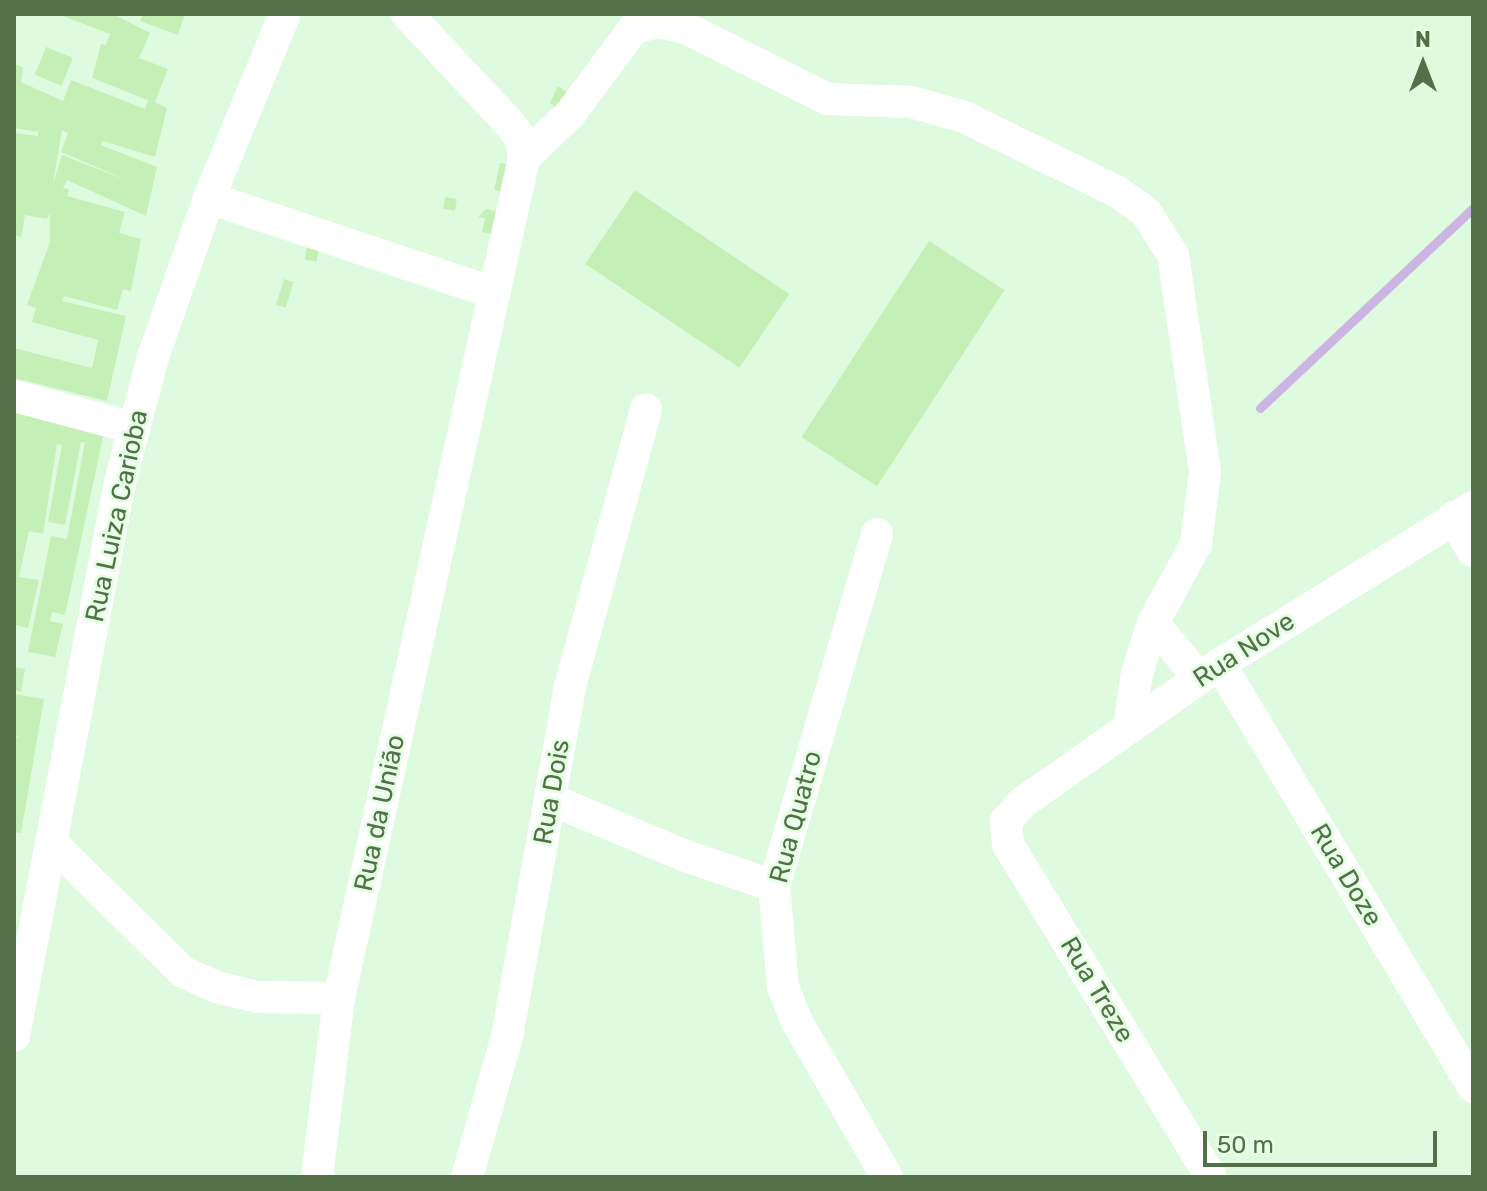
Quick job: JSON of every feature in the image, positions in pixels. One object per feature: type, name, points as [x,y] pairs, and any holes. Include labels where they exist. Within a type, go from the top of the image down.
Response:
[{"type":"street","name":"Rua Luiza Carioba","points":[[14,1036],[135,428],[153,357],[209,198],[285,14]]},
{"type":"street","points":[[407,14],[510,124],[524,158],[570,114],[634,28],[658,22],[686,28],[827,99],[911,102],[962,116],[1116,191],[1145,211],[1173,255],[1205,472],[1196,544],[1153,623],[1137,673],[1129,727]]},
{"type":"street","name":"Rua da União","points":[[317,1177],[339,998],[524,158]]},
{"type":"street","points":[[209,198],[495,293]]},
{"type":"street","points":[[14,396],[135,428]]},
{"type":"street","name":"Rua Dois","points":[[467,1177],[507,1037],[570,687],[599,568],[646,409]]},
{"type":"street","points":[[1463,512],[1473,551]]},
{"type":"street","name":"Rua Nove","points":[[1022,803],[1210,671],[1463,512]]},
{"type":"street","name":"Rua Quatro","points":[[877,534],[774,886],[783,987],[796,1020],[887,1177]]},
{"type":"street","name":"Rua Doze","points":[[1153,623],[1210,671],[1473,1087]]},
{"type":"street","points":[[552,800],[774,886]]},
{"type":"street","name":"Rua Treze","points":[[1022,803],[1006,821],[1008,845],[1211,1177]]},
{"type":"street","points":[[53,844],[183,972],[216,987],[257,997],[339,998]]},
{"type":"building","points":[[57,14],[117,16],[150,33],[139,58],[168,69],[155,102],[167,108],[155,157],[103,141],[101,145],[157,167],[146,216],[67,180],[63,188],[69,190],[67,196],[125,212],[119,233],[141,239],[131,291],[123,289],[117,310],[64,296],[62,301],[126,316],[107,401],[14,378],[14,348],[92,368],[98,340],[32,322],[36,308],[27,305],[50,242],[50,213],[47,219],[25,215],[21,237],[14,235],[14,133],[38,136],[38,132],[14,128],[14,64],[23,67],[21,82],[63,101],[71,80],[145,109],[148,100],[92,78],[101,44],[106,45],[110,34]],"holes":[[[62,130],[68,133],[61,152],[129,181],[62,155],[53,184]]]},
{"type":"building","points":[[143,14],[185,14],[178,35],[140,21]]},
{"type":"building","points":[[46,47],[73,58],[62,86],[35,75]]},
{"type":"building","points":[[558,86],[572,96],[566,115],[550,103]]},
{"type":"building","points":[[500,163],[509,164],[504,192],[494,190]]},
{"type":"building","points":[[635,190],[789,294],[739,368],[585,264]]},
{"type":"building","points":[[445,197],[457,199],[455,211],[443,209]]},
{"type":"building","points":[[486,209],[500,212],[495,234],[482,232],[485,218],[478,217]]},
{"type":"building","points":[[929,241],[1004,290],[877,486],[802,437]]},
{"type":"building","points":[[307,245],[319,247],[317,262],[305,260]]},
{"type":"building","points":[[284,279],[294,282],[286,308],[276,305]]},
{"type":"building","points":[[14,402],[106,423],[65,615],[52,612],[50,621],[63,624],[55,657],[28,652],[51,536],[67,539],[85,442],[81,442],[65,525],[48,522],[62,445],[57,444],[43,534],[29,531],[19,577],[39,580],[28,628],[14,625]]},
{"type":"building","points":[[14,667],[25,669],[21,692],[14,690]]},
{"type":"building","points":[[14,694],[44,699],[21,833],[14,832],[14,738],[20,737],[14,736]]},
{"type":"waterway","points":[[1260,408],[1473,208]]}]
